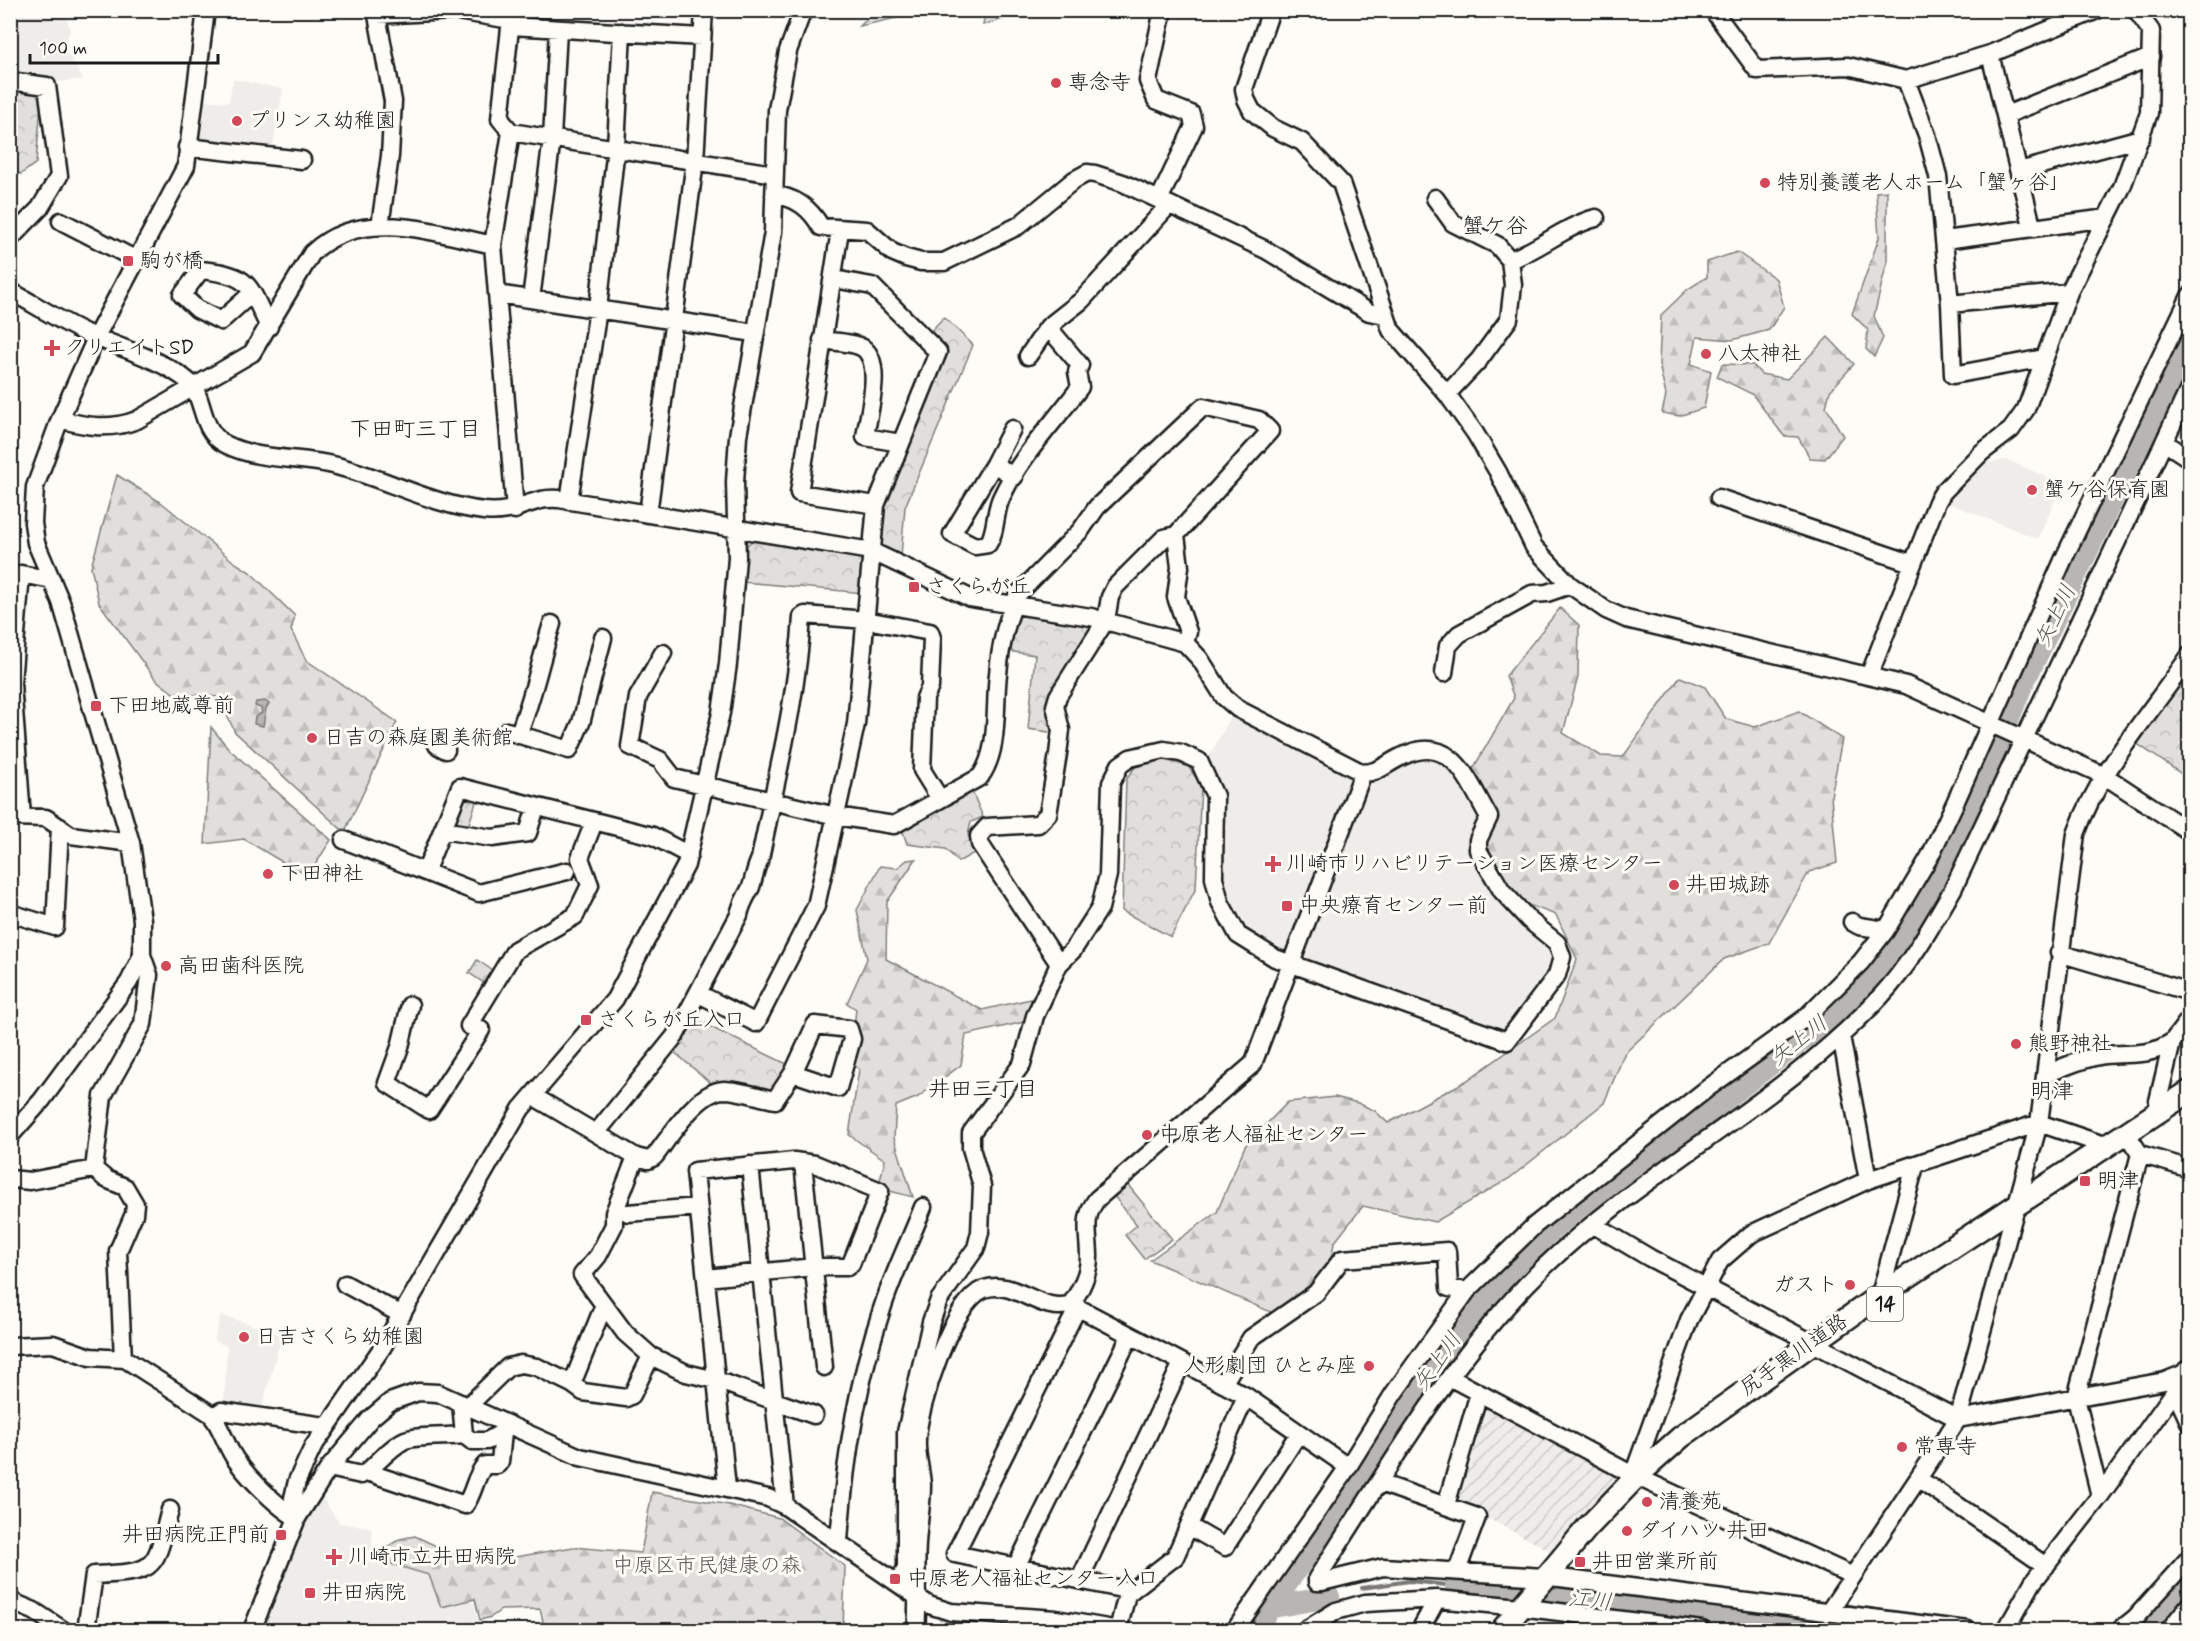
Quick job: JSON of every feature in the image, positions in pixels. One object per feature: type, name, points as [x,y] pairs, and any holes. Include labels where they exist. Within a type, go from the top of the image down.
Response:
[{"type":"main road","name":"尻手黒川道路","points":[[1502,1630],[1551,1577],[1587,1528],[1639,1477],[1726,1402],[1817,1345],[2190,1091]]},
{"type":"main road","name":"尻手黒川道路","points":[[1817,1345],[1880,1295],[2017,1210],[2136,1148],[2190,1101]]},
{"type":"main road","name":"尻手黒川道路","points":[[1511,1630],[1524,1608]]},
{"type":"street","points":[[94,1168],[103,1096],[143,1024],[149,975],[142,955],[142,920],[131,843],[61,602],[29,526],[36,487],[60,419],[97,337],[186,166],[206,10]]},
{"type":"street","points":[[648,514],[675,321],[694,161],[704,10]]},
{"type":"street","points":[[297,1518],[293,1498],[297,1481],[325,1426],[382,1348],[508,1129],[615,999],[689,855],[721,713],[728,664],[737,529],[735,482],[738,436],[773,232],[777,110],[788,51],[803,10]]},
{"type":"street","points":[[1028,356],[1048,327],[1082,300],[1164,202],[1194,126],[1191,114],[1156,100],[1148,81],[1163,10]]},
{"type":"street","points":[[1271,10],[1244,88],[1252,111],[1266,122],[1302,142],[1319,157],[1341,183],[1374,274],[1391,330],[1447,394],[1498,472],[1534,548],[1570,585],[1606,610],[1626,619],[1906,685],[2025,737],[2105,776],[2190,832]]},
{"type":"street","points":[[1719,10],[1715,14],[1757,70],[1848,66],[1906,80],[1990,54],[2097,10]]},
{"type":"street","points":[[1869,676],[1911,563],[1943,492],[1981,453],[2011,430],[2026,409],[2069,292],[2107,218],[2141,138],[2149,113],[2151,31],[2136,10]]},
{"type":"street","points":[[380,226],[390,156],[393,101],[377,13],[451,11],[512,19],[558,30],[702,38]]},
{"type":"street","points":[[512,19],[500,119],[511,132],[774,174]]},
{"type":"street","points":[[531,299],[552,138],[558,30]]},
{"type":"street","points":[[568,501],[598,309],[616,147],[622,32]]},
{"type":"street","points":[[1990,54],[2032,226]]},
{"type":"street","points":[[2006,115],[2151,57]]},
{"type":"street","points":[[1906,80],[1927,135],[1938,176],[1950,304],[1953,375],[2044,358]]},
{"type":"street","points":[[10,81],[47,86],[59,176],[40,208],[13,235]]},
{"type":"street","points":[[511,132],[493,245],[515,510]]},
{"type":"street","points":[[2019,171],[2141,138]]},
{"type":"street","points":[[187,147],[302,160]]},
{"type":"street","points":[[774,195],[789,197],[812,211],[821,226],[840,230],[867,230],[899,255],[921,262],[944,262],[1018,226],[1074,180],[1087,173],[1122,183],[1266,250],[1369,312],[1385,315]]},
{"type":"street","points":[[1435,198],[1453,223],[1497,245],[1510,260],[1514,285],[1509,319],[1479,360],[1447,394]]},
{"type":"street","points":[[1510,260],[1535,251],[1579,222],[1596,218]]},
{"type":"street","points":[[1944,240],[2032,226],[2107,218]]},
{"type":"street","points":[[61,221],[137,260]]},
{"type":"street","points":[[60,419],[82,426],[120,426],[136,420],[252,353],[312,253],[324,242],[345,234],[380,226],[398,225],[493,245]]},
{"type":"street","points":[[840,230],[799,493],[876,505]]},
{"type":"street","points":[[699,994],[756,1023],[816,906],[856,724],[876,505],[938,352],[872,286],[834,279]]},
{"type":"street","points":[[10,291],[97,337],[166,368],[193,387],[205,420],[214,436],[225,444],[264,456],[334,465],[452,505],[485,511],[507,513],[545,498],[871,551],[970,598],[1012,607],[1106,620],[1185,643],[1200,659],[1224,697],[1238,710],[1363,773],[1375,773],[1398,758],[1423,751],[1437,751],[1455,760],[1489,816],[1478,840],[1478,850],[1512,903],[1557,944],[1562,957],[1559,971],[1507,1041],[1275,958],[1238,935],[1228,920],[1214,878],[1215,796],[1199,761],[1181,753],[1164,750],[1130,758],[1120,765],[1111,783],[1108,875],[1100,908],[1073,950],[1059,964],[1035,1016],[1022,1064],[971,1133],[971,1148],[982,1186],[980,1232],[976,1248],[939,1300],[931,1322],[906,1432],[906,1567],[899,1584]]},
{"type":"street","points":[[1950,304],[2069,292]]},
{"type":"street","points":[[252,293],[269,327]]},
{"type":"street","points":[[497,294],[755,333]]},
{"type":"street","points":[[1235,1630],[1348,1467],[1394,1393],[1467,1291],[1535,1225],[1708,1088],[1805,1018],[1861,962],[1886,930],[1930,856],[2065,556],[2190,296]]},
{"type":"street","points":[[1012,429],[952,534],[975,546],[988,544],[1002,496],[1037,440],[1048,430],[1080,387],[1077,372],[1080,366],[1048,327]]},
{"type":"street","points":[[822,340],[862,347],[870,356],[875,370],[865,437],[901,443]]},
{"type":"street","points":[[1967,1630],[1551,1577],[1383,1567],[1317,1582],[1425,1413],[1473,1346],[1509,1303],[1545,1266],[1594,1225],[1841,1036],[1883,994],[1929,931],[1953,889],[2190,387]]},
{"type":"street","points":[[663,653],[638,697],[630,746],[660,760],[674,778],[704,787],[836,816],[894,825],[980,777],[989,764],[998,671],[1012,607],[1018,594],[1081,530],[1097,507],[1203,407],[1259,420],[1270,430],[1176,535],[1164,538],[1115,587],[1110,597],[1106,620],[1058,696],[1055,706],[1061,730],[1048,814],[1038,824],[987,827],[979,836],[980,844],[1059,964]]},
{"type":"street","points":[[2164,442],[2190,459]]},
{"type":"street","points":[[994,464],[1014,477]]},
{"type":"street","points":[[1719,498],[1911,563]]},
{"type":"street","points":[[1176,535],[1180,567],[1176,597],[1188,632],[1185,643]]},
{"type":"street","points":[[52,580],[16,573],[13,621],[16,646],[12,683],[16,817],[46,818],[71,835],[131,843]]},
{"type":"street","points":[[1444,673],[1448,646],[1459,634],[1532,594],[1547,593],[1570,585]]},
{"type":"street","points":[[597,1132],[675,1036],[699,994],[751,886],[754,871],[760,859],[799,665],[802,617],[805,615],[866,620],[930,632],[932,638],[930,687],[925,698],[922,770],[940,799]]},
{"type":"street","points":[[552,624],[537,669],[531,702],[513,733],[569,750],[581,723],[603,638]]},
{"type":"street","points":[[1827,1613],[1958,1419],[2039,1123],[2076,834],[2084,812],[2105,776],[2190,655]]},
{"type":"street","points":[[1131,1591],[955,1554],[1074,1306],[1088,1270],[1086,1223],[1089,1209],[1097,1199],[1253,1064],[1363,773]]},
{"type":"street","points":[[426,870],[460,787],[653,836],[689,855]]},
{"type":"street","points":[[442,830],[492,838],[528,833],[536,807]]},
{"type":"street","points":[[410,1005],[400,1047],[387,1083],[429,1110],[515,950],[575,916],[590,885],[580,858],[594,822]]},
{"type":"street","points":[[10,913],[55,927],[60,827]]},
{"type":"street","points":[[344,840],[479,892],[567,871]]},
{"type":"street","points":[[1852,922],[1886,930]]},
{"type":"street","points":[[2059,953],[2190,992]]},
{"type":"street","points":[[10,1136],[42,1100],[129,982],[142,955]]},
{"type":"street","points":[[2159,1111],[2157,1101],[2172,1042],[2190,1018]]},
{"type":"street","points":[[1841,1036],[1868,1180]]},
{"type":"street","points":[[2047,1074],[2076,1062],[2104,1055],[2138,1055],[2156,1051],[2172,1042]]},
{"type":"street","points":[[533,1096],[636,1157],[648,1160],[654,1157],[698,1102],[710,1094],[723,1090],[775,1101],[793,1073]]},
{"type":"street","points":[[1639,1477],[1684,1331],[1720,1261],[1752,1234],[1868,1180],[2039,1123],[2107,1146]]},
{"type":"street","points":[[2100,1496],[2076,1398],[2136,1148],[2190,1169]]},
{"type":"street","points":[[636,1157],[614,1213],[614,1226],[598,1256],[582,1275],[625,1333],[651,1356],[686,1373],[716,1380],[814,1415]]},
{"type":"street","points":[[803,1162],[824,1367]]},
{"type":"street","points":[[706,1278],[760,1275],[814,1267],[846,1267],[850,1264],[880,1191],[815,1164],[803,1162],[694,1171],[727,1488]]},
{"type":"street","points":[[750,1165],[785,1506]]},
{"type":"street","points":[[1880,1295],[1915,1166]]},
{"type":"street","points":[[10,1179],[30,1181],[94,1168]]},
{"type":"street","points":[[94,1168],[106,1179],[125,1187],[135,1204],[134,1214],[118,1251],[123,1359]]},
{"type":"street","points":[[628,1213],[698,1207]]},
{"type":"street","points":[[839,1542],[842,1507],[862,1379],[882,1307],[923,1207]]},
{"type":"street","points":[[1594,1225],[1650,1258],[1958,1419],[2076,1398],[2188,1370]]},
{"type":"street","points":[[1223,1384],[1251,1338],[1316,1293],[1342,1259],[1447,1251],[1449,1288],[1467,1291]]},
{"type":"street","points":[[345,1284],[402,1315]]},
{"type":"street","points":[[916,1630],[916,1544],[922,1500],[917,1437],[936,1362],[950,1328],[971,1297],[983,1290],[998,1287],[1013,1289],[1052,1306],[1074,1306],[1246,1396],[1348,1467]]},
{"type":"street","points":[[572,1384],[603,1305]]},
{"type":"street","points":[[1016,1567],[1130,1336]]},
{"type":"street","points":[[10,1346],[53,1344],[90,1357],[123,1359],[186,1397],[214,1419],[232,1454],[281,1509],[297,1518]]},
{"type":"street","points":[[464,1435],[464,1405],[508,1367],[515,1364],[543,1369],[583,1392],[626,1398],[632,1395],[651,1356]]},
{"type":"street","points":[[1080,1579],[1182,1363]]},
{"type":"street","points":[[2006,1630],[2013,1615],[2046,1566],[2100,1496],[2188,1370]]},
{"type":"street","points":[[1451,1377],[1639,1477],[1851,1575]]},
{"type":"street","points":[[2175,1391],[2190,1424]]},
{"type":"street","points":[[252,1630],[297,1518],[329,1468],[371,1418],[390,1402],[418,1392],[438,1393],[504,1427],[580,1457],[768,1498],[785,1506],[929,1605],[951,1612],[1056,1618],[1118,1630],[1127,1594],[1174,1557],[1190,1527],[1246,1396]]},
{"type":"street","points":[[1446,1505],[1479,1393]]},
{"type":"street","points":[[214,1419],[221,1410],[325,1426]]},
{"type":"street","points":[[329,1468],[361,1475],[403,1441],[415,1437],[436,1438],[464,1435],[472,1441],[487,1441],[504,1427]]},
{"type":"street","points":[[367,1472],[465,1505],[472,1496],[477,1474],[485,1465],[497,1465],[501,1462],[504,1427]]},
{"type":"street","points":[[1190,1527],[1225,1547],[1299,1433]]},
{"type":"street","points":[[1918,1479],[2046,1566]]},
{"type":"street","points":[[1380,1484],[1477,1517],[1457,1571]]},
{"type":"street","points":[[86,1630],[94,1575],[143,1570],[156,1560],[170,1510]]},
{"type":"street","points":[[2120,1630],[2135,1618],[2190,1557]]},
{"type":"street","points":[[1420,1630],[1437,1599]]},
{"type":"street","points":[[1305,1630],[1336,1611],[1365,1603],[1437,1599],[1702,1630]]},
{"type":"street","points":[[10,1600],[63,1630]]},
{"type":"street","points":[[2169,1630],[2190,1604]]},
{"type":"shaded area","points":[[11,11],[65,11],[70,31],[64,47],[83,79],[55,82],[11,77]]},
{"type":"shaded area","points":[[233,79],[283,89],[272,152],[194,144],[201,100],[229,102]]},
{"type":"shaded area","points":[[2007,460],[2062,484],[2038,539],[1946,502],[1979,463]]},
{"type":"shaded area","points":[[1232,715],[1349,773],[1353,783],[1291,949],[1280,954],[1241,928],[1220,886],[1219,788],[1215,773],[1206,762]]},
{"type":"shaded area","points":[[1415,757],[1445,757],[1485,817],[1475,837],[1552,945],[1556,968],[1512,1026],[1502,1030],[1489,1028],[1305,961],[1303,953],[1363,791],[1401,763]]},
{"type":"shaded area","points":[[221,1315],[282,1335],[260,1414],[224,1407],[227,1346],[214,1341]]},
{"type":"shaded area","points":[[1480,1402],[1625,1479],[1598,1508],[1577,1519],[1553,1552],[1452,1500]]},
{"type":"shaded area","name":"川崎市立井田病院","points":[[320,1494],[339,1523],[371,1527],[373,1549],[387,1562],[431,1570],[474,1604],[480,1630],[259,1630],[303,1523]]},
{"type":"green space","points":[[985,10],[1014,11],[1013,16],[983,25]]},
{"type":"green space","points":[[875,11],[906,11],[906,16],[860,26]]},
{"type":"green space","points":[[11,90],[42,93],[36,163],[21,174],[11,169]]},
{"type":"green space","points":[[1887,191],[1887,262],[1874,316],[1883,338],[1874,357],[1866,349],[1868,330],[1852,314],[1879,238],[1876,192]]},
{"type":"green space","points":[[1737,252],[1776,279],[1784,307],[1769,330],[1732,340],[1697,337],[1691,364],[1711,371],[1704,408],[1679,416],[1662,413],[1666,395],[1659,365],[1661,315],[1688,289],[1707,277],[1707,262]]},
{"type":"green space","points":[[944,317],[973,345],[905,507],[901,556],[880,544],[883,502],[946,352],[928,334]]},
{"type":"green space","points":[[1828,337],[1854,364],[1830,391],[1826,407],[1843,436],[1825,459],[1810,458],[1798,437],[1784,436],[1752,394],[1717,377],[1722,364],[1753,365],[1761,374],[1787,379]]},
{"type":"green space","points":[[117,475],[162,503],[234,562],[250,572],[295,616],[291,630],[306,660],[397,722],[346,829],[341,829],[235,732],[218,697],[173,693],[155,679],[99,603],[91,567]]},
{"type":"green space","points":[[752,541],[863,559],[864,593],[743,582],[747,545]]},
{"type":"green space","points":[[1560,608],[1579,625],[1578,677],[1563,733],[1601,756],[1623,757],[1680,677],[1705,687],[1726,719],[1755,727],[1799,711],[1842,739],[1831,797],[1837,863],[1809,872],[1769,943],[1724,959],[1625,1053],[1604,1103],[1510,1178],[1435,1222],[1363,1206],[1334,1243],[1328,1277],[1273,1313],[1150,1260],[1217,1212],[1245,1146],[1288,1102],[1335,1097],[1358,1103],[1375,1111],[1388,1123],[1466,1081],[1555,1018],[1577,959],[1556,915],[1518,901],[1483,845],[1495,822],[1470,774],[1514,698],[1506,676]]},
{"type":"green space","points":[[1021,611],[1092,622],[1096,630],[1051,699],[1056,733],[1028,729],[1035,655],[1007,651],[1016,614]]},
{"type":"green space","points":[[2189,662],[2189,779],[2136,743]]},
{"type":"green space","points":[[211,727],[229,749],[331,840],[310,873],[294,869],[244,839],[205,844]]},
{"type":"green space","points":[[1160,759],[1188,766],[1201,785],[1196,888],[1171,937],[1122,911],[1126,780],[1135,767]]},
{"type":"green space","points":[[971,789],[983,817],[971,822],[968,835],[976,852],[958,862],[946,849],[907,844],[902,829]]},
{"type":"green space","points":[[462,791],[478,796],[467,830],[452,829]]},
{"type":"green space","points":[[916,859],[887,902],[886,959],[982,1010],[1035,998],[1024,1022],[966,1035],[961,1065],[918,1097],[896,1106],[894,1138],[913,1197],[878,1188],[885,1160],[849,1135],[859,1069],[850,1063],[856,1009],[847,1003],[867,959],[857,910],[880,866],[897,868],[907,860]]},
{"type":"green space","points":[[477,960],[495,972],[487,985],[469,973]]},
{"type":"green space","points":[[692,1018],[791,1066],[770,1094],[714,1086],[672,1050]]},
{"type":"green space","points":[[1128,1185],[1172,1239],[1144,1259],[1125,1235],[1137,1225],[1113,1195]]},
{"type":"green space","name":"中原区市民健康の森","points":[[652,1492],[729,1505],[779,1518],[845,1566],[843,1630],[536,1630],[543,1621],[540,1609],[501,1610],[491,1617],[480,1620],[475,1599],[441,1607],[429,1575],[391,1564],[387,1547],[400,1539],[415,1536],[475,1564],[573,1547],[641,1553]]},
{"type":"water","points":[[265,701],[269,704],[266,708],[263,726],[254,724],[255,717],[262,713],[261,708],[255,706],[256,702]]},
{"type":"waterway","name":"矢上川","points":[[1255,1630],[1460,1330],[1518,1265],[1549,1232],[1584,1203],[1697,1121],[1824,1023],[1858,992],[1916,918],[1971,812],[2021,688],[2190,339]]},
{"type":"waterway","points":[[2179,684],[2190,678]]},
{"type":"waterway","name":"江川","points":[[1362,1588],[1409,1581],[1456,1586]]},
{"type":"waterway","name":"江川","points":[[2144,1630],[2156,1621],[2190,1584]]},
{"type":"waterway","name":"江川","points":[[1456,1586],[1787,1625],[1853,1630]]},
{"type":"waterway","name":"江川","points":[[1273,1607],[1329,1597]]},
{"type":"place","name":"専念寺","points":[[1056,83]]},
{"type":"place","name":"プリンス幼稚園","points":[[237,121]]},
{"type":"place","name":"特別養護老人ホーム「蟹ヶ谷」","points":[[1765,183]]},
{"type":"place","name":"駒が橋","points":[[128,261]]},
{"type":"place","name":"クリエイトSD","points":[[52,348]]},
{"type":"place","name":"八太神社","points":[[1706,354]]},
{"type":"place","name":"蟹ケ谷保育園","points":[[2032,490]]},
{"type":"place","name":"さくらが丘","points":[[914,587]]},
{"type":"place","name":"下田地蔵尊前","points":[[96,706]]},
{"type":"place","name":"日吉の森庭園美術館","points":[[312,738]]},
{"type":"place","name":"川崎市リハビリテーション医療センター","points":[[1273,864]]},
{"type":"place","name":"下田神社","points":[[268,874]]},
{"type":"place","name":"井田城跡","points":[[1674,885]]},
{"type":"place","name":"中央療育センター前","points":[[1287,906]]},
{"type":"place","name":"高田歯科医院","points":[[166,966]]},
{"type":"place","name":"さくらが丘入口","points":[[586,1020]]},
{"type":"place","name":"熊野神社","points":[[2016,1044]]},
{"type":"place","name":"中原老人福祉センター","points":[[1147,1135]]},
{"type":"place","name":"明津","points":[[2085,1181]]},
{"type":"place","name":"ガスト","points":[[1850,1285]]},
{"type":"place","name":"日吉さくら幼稚園","points":[[244,1337]]},
{"type":"place","name":"人形劇団 ひとみ座","points":[[1369,1366]]},
{"type":"place","name":"常専寺","points":[[1902,1447]]},
{"type":"place","name":"清養苑","points":[[1647,1502]]},
{"type":"place","name":"ダイハツ 井田","points":[[1627,1531]]},
{"type":"place","name":"井田病院正門前","points":[[281,1535]]},
{"type":"place","name":"川崎市立井田病院","points":[[334,1557]]},
{"type":"place","name":"井田営業所前","points":[[1580,1562]]},
{"type":"place","name":"中原老人福祉センター入口","points":[[895,1579]]},
{"type":"place","name":"井田病院","points":[[310,1593]]},
{"type":"district","name":"蟹ケ谷","points":[[1495,227]]},
{"type":"district","name":"下田町三丁目","points":[[415,430]]},
{"type":"district","name":"井田三丁目","points":[[983,1090]]},
{"type":"district","name":"明津","points":[[2052,1092]]}]
